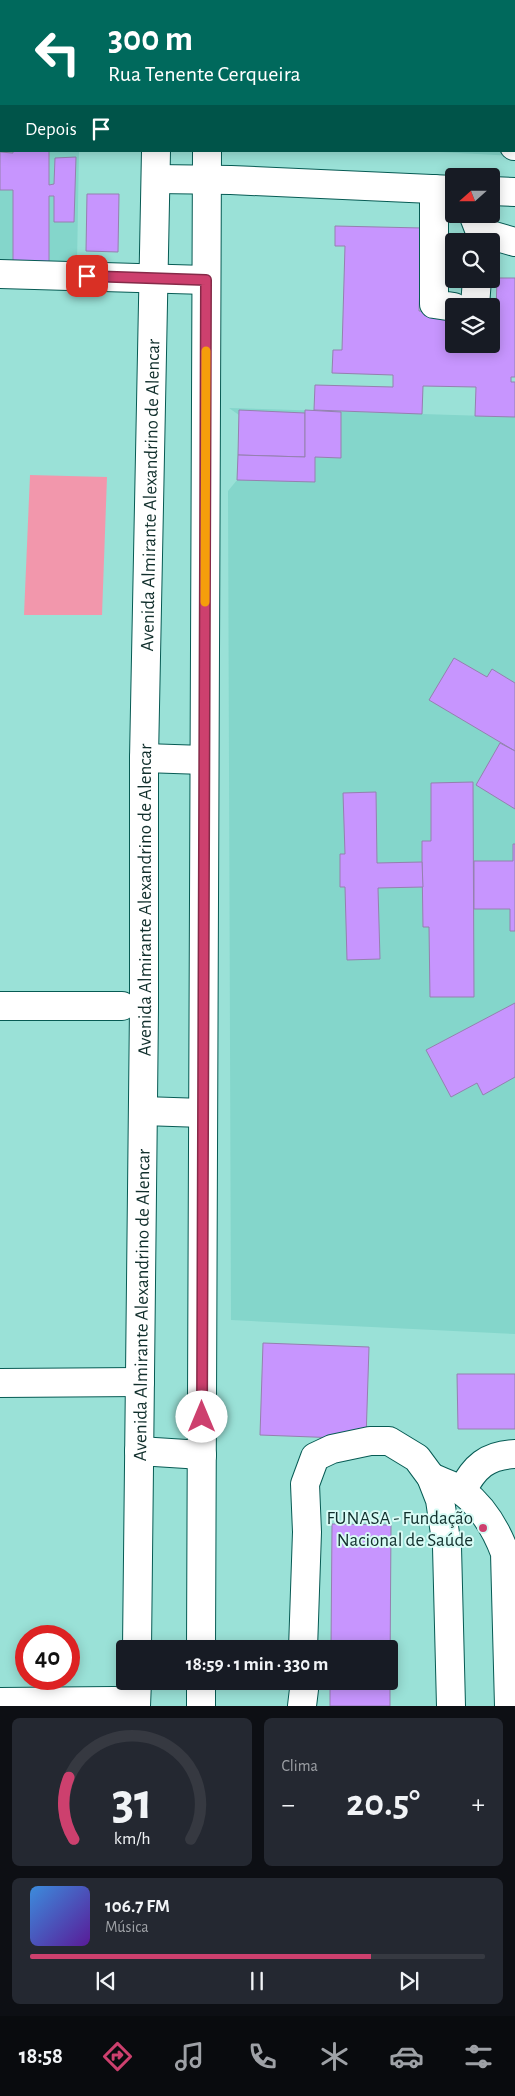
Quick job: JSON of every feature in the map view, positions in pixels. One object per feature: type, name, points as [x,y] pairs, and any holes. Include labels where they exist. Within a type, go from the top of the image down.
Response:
[{"type":"street","name":"Avenida Almirante Alexandrino de Alencar","points":[[137,1640],[143,1111],[144,758],[156,152]]},
{"type":"street","points":[[201,1640],[207,152]]},
{"type":"street","points":[[156,179],[444,189],[434,304],[445,306]]},
{"type":"street","points":[[500,191],[515,192]]},
{"type":"street","points":[[477,229],[515,242]]},
{"type":"street","points":[[0,274],[206,280]]},
{"type":"street","points":[[144,758],[204,760]]},
{"type":"street","points":[[0,1006],[122,1006]]},
{"type":"street","points":[[143,1111],[203,1113]]},
{"type":"street","points":[[0,1383],[140,1382]]},
{"type":"street","points":[[303,1640],[307,1532],[305,1484],[315,1457],[332,1448],[370,1441],[389,1441],[417,1458],[431,1477],[440,1500],[447,1547],[451,1706]]},
{"type":"street","points":[[139,1450],[202,1455]]},
{"type":"street","points":[[462,1491],[471,1474],[487,1460],[515,1454]]},
{"type":"street","points":[[431,1477],[462,1491],[483,1511],[497,1531],[505,1553],[509,1706]]},
{"type":"street","points":[[0,1702],[126,1704],[133,1690]]},
{"type":"street","points":[[200,1706],[201,1690]]},
{"type":"street","points":[[302,1706],[304,1690]]},
{"type":"shaded area","points":[[0,152],[79,152],[77,263],[0,263]]},
{"type":"shaded area","points":[[440,152],[515,152],[515,156]]},
{"type":"shaded area","points":[[229,408],[515,417],[515,1334],[231,1320],[228,491],[237,480],[239,415]]},
{"type":"shaded area","points":[[30,475],[107,477],[102,615],[24,615]]},
{"type":"building","points":[[0,152],[49,152],[49,185],[54,184],[55,158],[76,157],[74,222],[54,222],[54,196],[49,196],[49,263],[13,263],[13,190],[0,190]]},
{"type":"building","points":[[87,194],[119,194],[118,252],[86,251]]},
{"type":"building","points":[[335,226],[422,228],[419,311],[445,312],[445,353],[500,353],[500,298],[496,298],[497,288],[500,288],[500,278],[515,278],[515,377],[511,377],[511,382],[515,382],[515,417],[475,416],[476,387],[423,386],[422,414],[314,410],[315,385],[393,387],[393,375],[332,373],[333,350],[342,350],[345,246],[335,246]]},
{"type":"building","points":[[239,410],[305,413],[305,457],[238,455]]},
{"type":"building","points":[[305,410],[341,412],[341,458],[315,457],[315,482],[237,480],[238,455],[305,457]]},
{"type":"building","points":[[454,658],[487,677],[492,669],[515,683],[515,751],[429,700]]},
{"type":"building","points":[[500,743],[515,751],[515,809],[476,785]]},
{"type":"building","points":[[473,782],[474,997],[430,997],[429,927],[423,927],[422,841],[431,841],[431,783]]},
{"type":"building","points":[[376,792],[377,863],[422,862],[423,887],[378,888],[380,959],[347,960],[345,887],[340,887],[340,854],[345,854],[343,793]]},
{"type":"building","points":[[513,844],[515,844],[515,931],[510,931],[510,909],[474,909],[474,861],[513,861]]},
{"type":"building","points":[[515,1003],[515,1077],[483,1095],[477,1083],[451,1097],[426,1050]]},
{"type":"building","points":[[263,1343],[369,1347],[366,1439],[260,1435]]},
{"type":"building","points":[[457,1374],[515,1374],[515,1429],[458,1429]]},
{"type":"building","points":[[332,1524],[391,1525],[390,1640],[331,1640]]},
{"type":"building","points":[[330,1690],[390,1690],[390,1706],[330,1706]]},
{"type":"slow traffic","points":[[205,602],[206,351]]},
{"type":"place","name":"FUNASA - Fundação Nacional de Saúde","points":[[483,1528]]},
{"type":"route","points":[[87,276],[206,280],[202,1417]]}]
